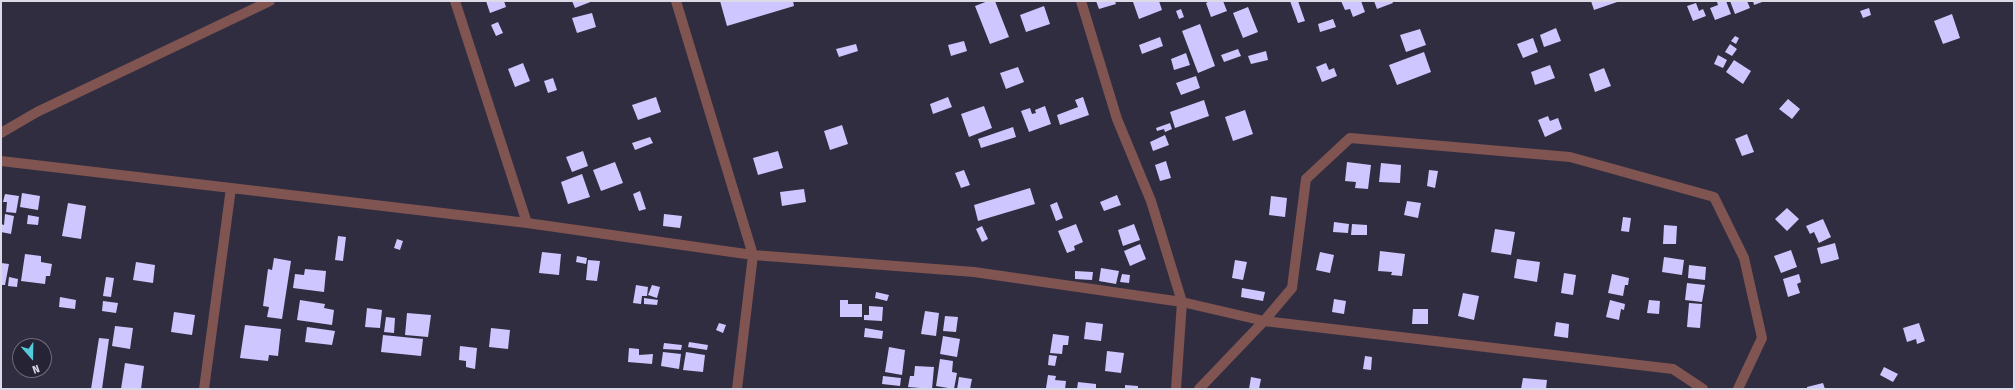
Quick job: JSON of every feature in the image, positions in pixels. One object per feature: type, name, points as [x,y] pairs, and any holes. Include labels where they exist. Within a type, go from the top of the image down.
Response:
[{"type":"street","points":[[1,133],[37,112],[270,1]]},
{"type":"street","points":[[455,1],[527,223]]},
{"type":"street","points":[[676,1],[753,255],[736,389]]},
{"type":"street","points":[[1081,1],[1116,119],[1151,201],[1182,302],[1176,389]]},
{"type":"street","points":[[1199,389],[1264,321],[1292,288],[1306,179],[1350,138],[1570,157],[1714,198],[1744,258],[1762,338],[1738,389]]},
{"type":"street","points":[[1,161],[527,223],[753,255],[974,272],[1182,302],[1264,321],[1674,369],[1703,389]]},
{"type":"street","points":[[204,389],[231,188]]},
{"type":"building","points":[[486,1],[504,1],[506,7],[490,13]]},
{"type":"building","points":[[572,1],[593,1],[575,8]]},
{"type":"building","points":[[720,1],[793,1],[794,6],[727,26]]},
{"type":"building","points":[[988,1],[995,1],[1009,37],[990,44],[975,6]]},
{"type":"building","points":[[1096,1],[1115,1],[1116,4],[1099,9]]},
{"type":"building","points":[[1159,1],[1162,10],[1139,19],[1133,2]]},
{"type":"building","points":[[1210,1],[1223,1],[1227,11],[1211,17],[1206,3]]},
{"type":"building","points":[[1290,1],[1298,1],[1305,21],[1298,23]]},
{"type":"building","points":[[1341,1],[1361,1],[1365,12],[1353,17],[1350,9],[1345,10]]},
{"type":"building","points":[[1374,1],[1392,1],[1393,3],[1377,9]]},
{"type":"building","points":[[1591,1],[1620,1],[1594,10]]},
{"type":"building","points":[[1726,1],[1731,14],[1715,20],[1710,8],[1718,5],[1717,2]]},
{"type":"building","points":[[1730,1],[1747,1],[1750,8],[1735,14]]},
{"type":"building","points":[[1753,1],[1765,1],[1754,5]]},
{"type":"building","points":[[1696,3],[1699,11],[1703,9],[1706,16],[1693,21],[1687,6]]},
{"type":"building","points":[[1044,6],[1050,24],[1026,32],[1020,15]]},
{"type":"building","points":[[1248,7],[1258,32],[1243,38],[1233,13]]},
{"type":"building","points":[[1869,8],[1871,15],[1863,18],[1860,11]]},
{"type":"building","points":[[1181,9],[1184,17],[1179,19],[1176,11]]},
{"type":"building","points":[[592,13],[596,27],[577,33],[572,18]]},
{"type":"building","points":[[1952,14],[1960,38],[1943,44],[1934,21]]},
{"type":"building","points":[[1333,19],[1336,27],[1320,32],[1318,24]]},
{"type":"building","points":[[498,22],[503,33],[496,36],[491,25]]},
{"type":"building","points":[[1200,24],[1215,66],[1198,73],[1182,31]]},
{"type":"building","points":[[1556,28],[1561,41],[1544,47],[1540,35]]},
{"type":"building","points":[[1420,29],[1426,45],[1406,52],[1400,35]]},
{"type":"building","points":[[1735,36],[1739,38],[1736,44],[1731,41]]},
{"type":"building","points":[[1160,37],[1163,46],[1142,54],[1139,45]]},
{"type":"building","points":[[1533,38],[1538,52],[1523,58],[1517,44]]},
{"type":"building","points":[[964,41],[967,51],[951,56],[948,45]]},
{"type":"building","points":[[856,44],[858,51],[839,57],[836,49]]},
{"type":"building","points":[[1730,44],[1737,49],[1732,56],[1725,52]]},
{"type":"building","points":[[1238,49],[1241,56],[1224,62],[1221,55]]},
{"type":"building","points":[[1266,51],[1268,60],[1251,64],[1248,56]]},
{"type":"building","points":[[1424,52],[1431,72],[1397,85],[1389,65]]},
{"type":"building","points":[[1186,53],[1190,65],[1174,70],[1171,59]]},
{"type":"building","points":[[1718,55],[1727,60],[1723,68],[1714,64]]},
{"type":"building","points":[[1734,60],[1751,71],[1743,84],[1726,72]]},
{"type":"building","points":[[523,63],[530,81],[515,87],[508,69]]},
{"type":"building","points":[[1326,63],[1329,70],[1334,68],[1337,76],[1322,82],[1316,67]]},
{"type":"building","points":[[1550,65],[1555,78],[1535,85],[1531,72]]},
{"type":"building","points":[[1018,67],[1024,82],[1006,89],[1000,73]]},
{"type":"building","points":[[1604,68],[1611,86],[1595,92],[1589,74]]},
{"type":"building","points":[[1196,76],[1200,88],[1181,95],[1176,83]]},
{"type":"building","points":[[553,78],[557,90],[548,93],[544,81]]},
{"type":"building","points":[[656,97],[661,112],[638,120],[632,105]]},
{"type":"building","points":[[948,97],[952,107],[933,114],[930,104]]},
{"type":"building","points":[[1083,97],[1089,115],[1060,125],[1057,115],[1078,107],[1075,100]]},
{"type":"building","points":[[1788,99],[1800,109],[1792,119],[1779,109]]},
{"type":"building","points":[[1204,100],[1209,116],[1175,128],[1170,112]]},
{"type":"building","points":[[984,106],[992,128],[969,137],[961,114]]},
{"type":"building","points":[[1045,106],[1051,124],[1029,132],[1021,111],[1030,108],[1032,114],[1036,113],[1035,110]]},
{"type":"building","points":[[1245,110],[1253,134],[1233,141],[1225,117]]},
{"type":"building","points":[[1548,116],[1550,121],[1558,118],[1562,129],[1545,137],[1538,120]]},
{"type":"building","points":[[1170,123],[1172,129],[1165,132],[1164,129],[1157,131],[1156,128]]},
{"type":"building","points":[[842,125],[848,144],[830,150],[824,131]]},
{"type":"building","points":[[1013,127],[1016,137],[981,148],[978,139]]},
{"type":"building","points":[[1747,134],[1754,152],[1742,156],[1735,139]]},
{"type":"building","points":[[1165,135],[1169,145],[1153,151],[1150,142]]},
{"type":"building","points":[[650,137],[653,143],[635,150],[632,143]]},
{"type":"building","points":[[583,151],[588,166],[572,172],[566,157]]},
{"type":"building","points":[[778,151],[783,168],[758,175],[753,158]]},
{"type":"building","points":[[1166,161],[1171,178],[1160,181],[1155,165]]},
{"type":"building","points":[[615,162],[623,183],[601,191],[593,170]]},
{"type":"building","points":[[1347,162],[1371,165],[1368,189],[1355,188],[1356,182],[1345,181]]},
{"type":"building","points":[[1381,163],[1401,165],[1400,183],[1379,182]]},
{"type":"building","points":[[964,170],[970,185],[961,188],[955,173]]},
{"type":"building","points":[[1429,170],[1438,171],[1435,188],[1427,186]]},
{"type":"building","points":[[582,174],[590,197],[568,204],[561,182]]},
{"type":"building","points":[[1030,188],[1035,204],[978,221],[974,205]]},
{"type":"building","points":[[804,189],[806,202],[782,206],[780,192]]},
{"type":"building","points":[[640,191],[646,209],[639,211],[633,194]]},
{"type":"building","points":[[22,193],[40,196],[38,210],[20,207]]},
{"type":"building","points":[[5,194],[19,196],[16,213],[6,212],[7,202],[3,202]]},
{"type":"building","points":[[1117,195],[1121,205],[1104,211],[1100,202]]},
{"type":"building","points":[[1271,196],[1287,198],[1285,217],[1269,215]]},
{"type":"building","points":[[1407,201],[1421,203],[1418,218],[1404,215]]},
{"type":"building","points":[[1057,202],[1063,218],[1056,221],[1050,205]]},
{"type":"building","points":[[68,203],[86,206],[81,239],[62,236]]},
{"type":"building","points":[[1787,208],[1799,219],[1787,231],[1775,219]]},
{"type":"building","points":[[5,214],[14,216],[11,234],[1,232],[1,224],[4,225]]},
{"type":"building","points":[[664,214],[682,216],[680,228],[663,226]]},
{"type":"building","points":[[28,215],[39,217],[38,225],[27,224]]},
{"type":"building","points":[[1623,217],[1631,218],[1629,232],[1621,231]]},
{"type":"building","points":[[1823,219],[1831,237],[1819,243],[1814,232],[1810,234],[1806,226]]},
{"type":"building","points":[[1334,222],[1349,224],[1348,233],[1333,232]]},
{"type":"building","points":[[1076,224],[1083,242],[1074,246],[1075,250],[1067,253],[1058,231]]},
{"type":"building","points":[[1134,224],[1140,240],[1123,246],[1118,230]]},
{"type":"building","points":[[1352,224],[1367,225],[1367,235],[1351,235]]},
{"type":"building","points":[[1664,225],[1677,226],[1676,244],[1663,244]]},
{"type":"building","points":[[982,226],[988,239],[982,242],[976,229]]},
{"type":"building","points":[[1495,229],[1515,232],[1511,255],[1491,252]]},
{"type":"building","points":[[338,236],[346,237],[343,261],[335,260]]},
{"type":"building","points":[[397,239],[403,241],[400,250],[394,248]]},
{"type":"building","points":[[1835,243],[1839,259],[1821,264],[1817,248]]},
{"type":"building","points":[[1140,244],[1146,259],[1130,266],[1124,251]]},
{"type":"building","points":[[1791,250],[1797,267],[1781,273],[1774,256]]},
{"type":"building","points":[[1380,251],[1405,254],[1402,276],[1391,275],[1392,272],[1378,271]]},
{"type":"building","points":[[542,252],[561,254],[559,275],[539,273]]},
{"type":"building","points":[[1320,252],[1334,255],[1330,273],[1316,270]]},
{"type":"building","points":[[25,254],[41,256],[41,262],[52,264],[50,276],[46,276],[45,284],[21,281]]},
{"type":"building","points":[[577,256],[587,258],[586,264],[576,262]]},
{"type":"building","points":[[1664,257],[1684,260],[1682,275],[1662,272]]},
{"type":"building","points":[[274,258],[291,261],[282,319],[267,317],[269,307],[263,306],[268,269],[272,270]]},
{"type":"building","points":[[1517,259],[1540,262],[1537,282],[1514,278]]},
{"type":"building","points":[[588,260],[600,261],[597,281],[586,280]]},
{"type":"building","points":[[1235,260],[1247,262],[1243,280],[1232,278]]},
{"type":"building","points":[[136,262],[155,265],[153,283],[133,280]]},
{"type":"building","points":[[1,263],[9,264],[5,285],[1,285]]},
{"type":"building","points":[[1689,265],[1706,267],[1705,280],[1688,278]]},
{"type":"building","points":[[1101,268],[1119,271],[1116,284],[1099,281]]},
{"type":"building","points":[[305,269],[326,271],[324,292],[293,288],[295,274],[304,275]]},
{"type":"building","points":[[1075,271],[1093,272],[1092,280],[1075,279]]},
{"type":"building","points":[[1564,273],[1576,275],[1573,295],[1561,293]]},
{"type":"building","points":[[1122,274],[1130,275],[1129,283],[1120,282]]},
{"type":"building","points":[[1612,274],[1629,278],[1628,285],[1625,285],[1623,296],[1608,293]]},
{"type":"building","points":[[1799,274],[1801,282],[1797,284],[1800,293],[1788,297],[1783,279]]},
{"type":"building","points":[[9,277],[18,279],[17,287],[8,286]]},
{"type":"building","points":[[106,277],[114,278],[111,297],[103,296]]},
{"type":"building","points":[[1687,283],[1705,285],[1702,302],[1685,300]]},
{"type":"building","points":[[636,285],[648,287],[647,296],[642,296],[641,304],[633,303]]},
{"type":"building","points":[[652,285],[660,287],[657,298],[648,295]]},
{"type":"building","points":[[1242,288],[1265,292],[1263,301],[1241,297]]},
{"type":"building","points":[[876,292],[889,295],[887,301],[875,298]]},
{"type":"building","points":[[1463,293],[1479,296],[1474,320],[1458,316]]},
{"type":"building","points":[[60,297],[76,300],[75,309],[59,307]]},
{"type":"building","points":[[644,298],[658,300],[657,305],[644,304]]},
{"type":"building","points":[[1334,299],[1346,301],[1344,314],[1332,312]]},
{"type":"building","points":[[300,300],[325,304],[324,308],[334,310],[332,325],[297,320]]},
{"type":"building","points":[[840,300],[848,300],[848,304],[862,304],[862,317],[840,317]]},
{"type":"building","points":[[1610,300],[1625,304],[1624,310],[1621,309],[1619,320],[1606,317]]},
{"type":"building","points":[[1649,300],[1660,301],[1659,314],[1647,313]]},
{"type":"building","points":[[103,301],[118,303],[116,313],[102,311]]},
{"type":"building","points":[[1689,303],[1702,304],[1700,328],[1687,327]]},
{"type":"building","points":[[869,306],[883,307],[882,321],[864,320],[864,315],[869,315]]},
{"type":"building","points":[[367,308],[382,310],[380,328],[365,327]]},
{"type":"building","points":[[1413,309],[1428,309],[1428,324],[1412,324]]},
{"type":"building","points":[[925,311],[939,313],[936,336],[921,334]]},
{"type":"building","points":[[174,312],[195,315],[192,335],[171,332]]},
{"type":"building","points":[[407,313],[431,315],[428,337],[405,335]]},
{"type":"building","points":[[945,316],[958,317],[956,332],[943,331]]},
{"type":"building","points":[[386,317],[395,318],[394,333],[384,332]]},
{"type":"building","points":[[1086,322],[1103,324],[1101,341],[1084,339]]},
{"type":"building","points":[[1556,322],[1569,324],[1568,338],[1554,336]]},
{"type":"building","points":[[719,323],[726,325],[723,333],[716,330]]},
{"type":"building","points":[[1919,323],[1925,341],[1917,344],[1916,339],[1907,342],[1903,328]]},
{"type":"building","points":[[245,325],[281,329],[278,356],[269,355],[268,361],[240,358]]},
{"type":"building","points":[[115,326],[133,328],[130,349],[112,346]]},
{"type":"building","points":[[307,327],[335,331],[332,345],[305,342]]},
{"type":"building","points":[[491,328],[510,330],[508,349],[489,347]]},
{"type":"building","points":[[865,328],[883,331],[882,339],[864,337]]},
{"type":"building","points":[[1053,334],[1069,336],[1068,345],[1063,345],[1062,354],[1050,353]]},
{"type":"building","points":[[383,335],[423,339],[421,356],[381,352]]},
{"type":"building","points":[[943,336],[960,339],[957,357],[940,354]]},
{"type":"building","points":[[99,338],[109,339],[102,389],[91,389]]},
{"type":"building","points":[[689,342],[708,345],[707,350],[688,347]]},
{"type":"building","points":[[664,343],[682,345],[681,350],[663,349]]},
{"type":"building","points":[[460,346],[477,348],[475,369],[466,367],[466,361],[459,360]]},
{"type":"building","points":[[889,347],[905,350],[902,375],[885,372]]},
{"type":"building","points":[[629,348],[639,349],[639,355],[653,354],[652,364],[628,362]]},
{"type":"building","points":[[1107,351],[1124,353],[1121,373],[1105,371]]},
{"type":"building","points":[[663,352],[681,354],[679,369],[661,366]]},
{"type":"building","points":[[686,352],[705,355],[703,372],[683,370]]},
{"type":"building","points":[[1049,355],[1057,356],[1055,366],[1048,365]]},
{"type":"building","points":[[1365,356],[1372,357],[1371,370],[1363,369]]},
{"type":"building","points":[[940,359],[953,361],[952,372],[957,373],[954,389],[936,386]]},
{"type":"building","points":[[125,363],[144,366],[141,389],[121,389]]},
{"type":"building","points":[[915,366],[934,367],[932,389],[908,387],[910,376],[914,376]]},
{"type":"building","points":[[1884,367],[1898,374],[1893,382],[1880,375]]},
{"type":"building","points":[[1048,375],[1056,376],[1055,380],[1066,381],[1065,389],[1046,388]]},
{"type":"building","points":[[883,376],[901,378],[900,386],[882,384]]},
{"type":"building","points":[[959,377],[972,379],[970,389],[957,389]]},
{"type":"building","points":[[1251,377],[1261,379],[1259,389],[1249,389]]},
{"type":"building","points":[[1523,378],[1547,380],[1546,389],[1521,389]]},
{"type":"building","points":[[1078,382],[1096,384],[1096,389],[1077,389]]},
{"type":"building","points":[[1823,383],[1825,389],[1807,389],[1807,387]]},
{"type":"building","points":[[1125,385],[1138,386],[1138,389],[1125,389]]}]
